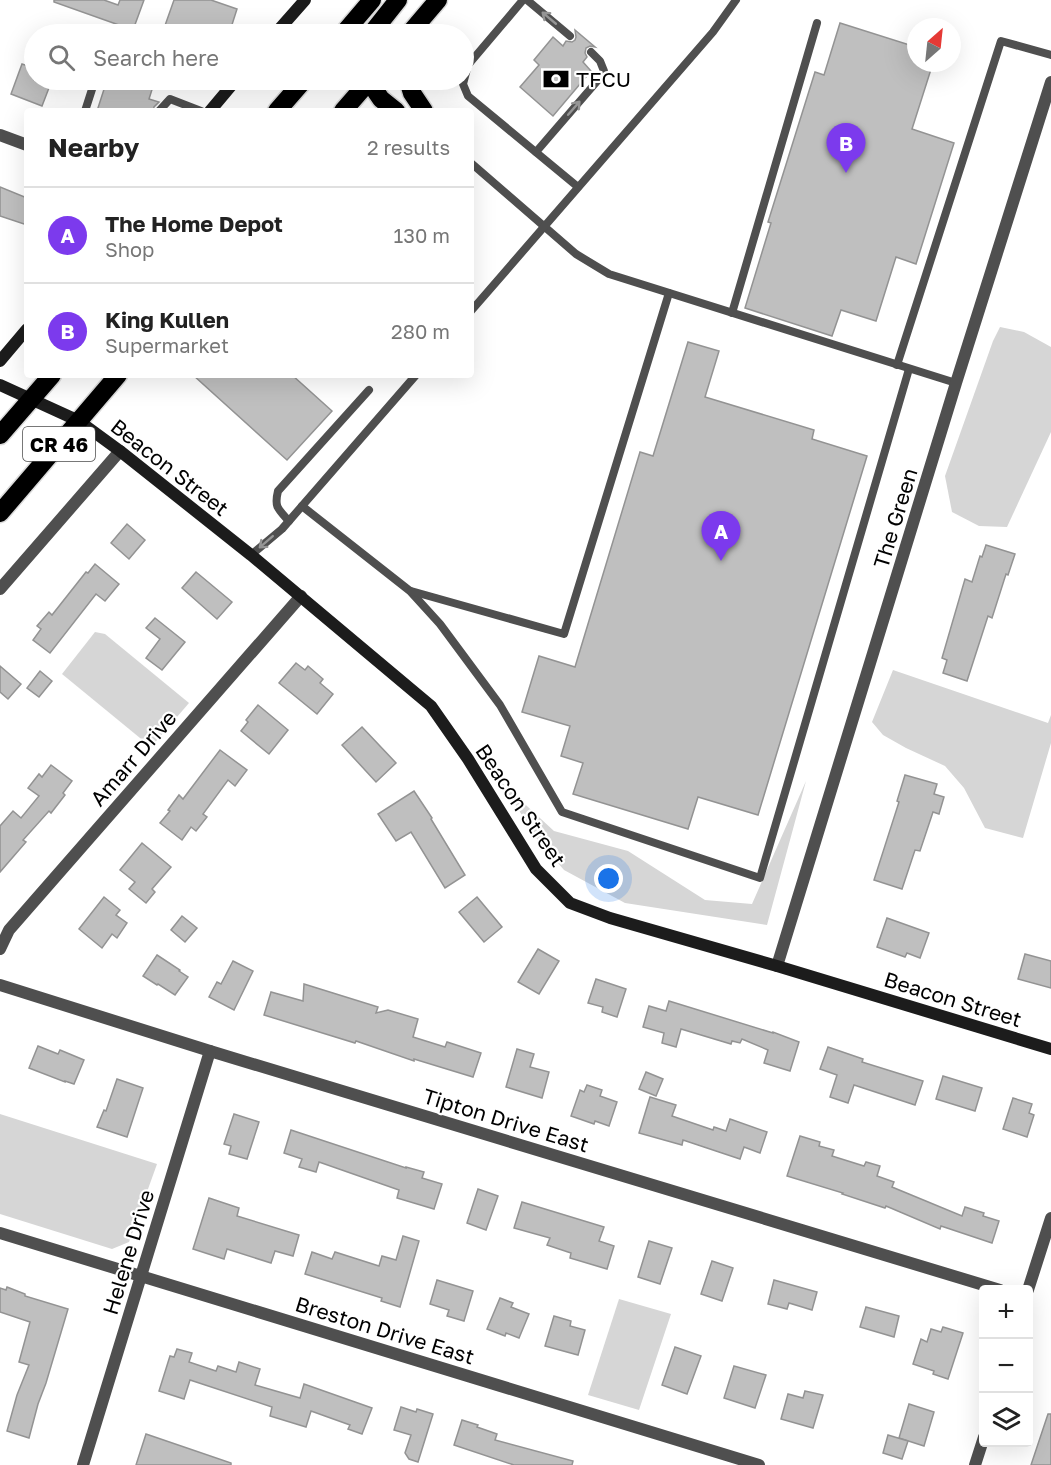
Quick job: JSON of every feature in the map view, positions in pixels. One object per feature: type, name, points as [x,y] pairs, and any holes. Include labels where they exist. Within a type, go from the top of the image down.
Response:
[{"type":"highway","points":[[352,24],[372,0]]},
{"type":"highway","points":[[378,24],[398,0]]},
{"type":"highway","points":[[419,24],[438,0]]},
{"type":"highway","points":[[280,108],[295,90]]},
{"type":"highway","points":[[346,108],[361,90]]},
{"type":"highway","points":[[375,90],[381,99],[392,108]]},
{"type":"highway","points":[[411,90],[422,108]]},
{"type":"highway","name":"CR 46","points":[[0,435],[49,378]]},
{"type":"highway","name":"CR 46","points":[[0,513],[115,378]]},
{"type":"street","points":[[284,24],[304,0]]},
{"type":"street","name":"The Green","points":[[777,966],[1051,82]]},
{"type":"street","points":[[213,108],[228,90]]},
{"type":"street","points":[[0,135],[24,143]]},
{"type":"street","points":[[0,361],[24,333]]},
{"type":"street","name":"Beacon Street","points":[[0,385],[79,421],[120,451],[251,555],[431,706],[468,759],[536,869],[570,903],[610,918],[1051,1049]]},
{"type":"street","points":[[0,589],[120,451]]},
{"type":"street","name":"Amarr Drive","points":[[0,949],[9,930],[301,596]]},
{"type":"street","name":"Tipton Drive East","points":[[0,986],[983,1285]]},
{"type":"street","name":"Helene Drive","points":[[83,1465],[210,1051]]},
{"type":"street","points":[[1030,1285],[1051,1218]]},
{"type":"street","name":"Breston Drive East","points":[[0,1233],[759,1465]]},
{"type":"street","points":[[975,1465],[981,1447]]},
{"type":"lane","points":[[474,57],[525,0],[570,36]]},
{"type":"lane","points":[[474,308],[713,32],[736,0]]},
{"type":"lane","points":[[732,313],[818,23]]},
{"type":"lane","points":[[897,365],[1001,41],[1051,55]]},
{"type":"lane","points":[[536,152],[604,71],[600,61],[591,52]]},
{"type":"lane","points":[[87,108],[92,90]]},
{"type":"lane","points":[[466,90],[468,96],[578,187]]},
{"type":"lane","points":[[162,108],[170,99],[193,108]]},
{"type":"lane","points":[[474,166],[576,254],[609,274],[956,383]]},
{"type":"lane","points":[[410,591],[564,634],[669,293]]},
{"type":"lane","points":[[302,506],[410,591],[440,624],[500,705],[562,812],[760,878],[909,369]]},
{"type":"lane","points":[[251,555],[282,529],[413,378]]},
{"type":"lane","points":[[289,521],[278,508],[276,501],[278,491],[369,390]]},
{"type":"shaded area","points":[[1000,327],[1024,332],[1051,347],[1051,432],[1007,527],[979,526],[952,512],[945,476]]},
{"type":"shaded area","points":[[95,632],[105,634],[189,703],[151,747],[62,674]]},
{"type":"shaded area","points":[[893,670],[1048,723],[1051,715],[1051,743],[1023,838],[985,828],[964,788],[945,766],[883,735],[872,722]]},
{"type":"shaded area","points":[[806,781],[767,925],[625,903],[564,870],[537,839],[501,782],[554,831],[628,851],[705,900],[752,904]]},
{"type":"shaded area","points":[[0,1114],[157,1164],[129,1242],[112,1249],[0,1214]]},
{"type":"shaded area","points":[[619,1299],[671,1314],[639,1410],[588,1395]]},
{"type":"building","points":[[54,0],[104,0],[118,5],[120,0],[144,0],[135,24],[116,24],[54,2]]},
{"type":"building","points":[[174,0],[211,0],[237,9],[232,24],[166,24]]},
{"type":"building","points":[[840,23],[907,44],[907,72],[930,72],[912,129],[954,143],[916,264],[896,257],[876,321],[841,310],[832,336],[745,308],[771,223],[768,222],[815,72],[824,75]]},
{"type":"building","name":"TFCU","points":[[575,30],[595,47],[586,48],[587,57],[583,62],[591,71],[553,116],[520,87],[539,65],[534,60],[553,37],[563,46],[566,41],[575,40]]},
{"type":"building","points":[[22,64],[24,65],[24,90],[48,90],[42,106],[11,94]]},
{"type":"building","points":[[104,90],[152,90],[149,99],[159,102],[154,108],[98,108]]},
{"type":"building","points":[[0,187],[24,197],[24,224],[0,216]]},
{"type":"building","points":[[688,342],[719,351],[705,397],[814,430],[812,439],[867,456],[758,815],[698,797],[688,829],[573,794],[583,763],[561,756],[570,726],[522,712],[539,656],[575,667],[640,452],[653,456]]},
{"type":"building","points":[[196,378],[295,378],[332,411],[287,460]]},
{"type":"building","points":[[127,524],[145,540],[129,559],[111,543]]},
{"type":"building","points":[[986,545],[1015,554],[992,618],[988,616],[967,681],[943,673],[947,660],[942,658],[965,579],[972,582]]},
{"type":"building","points":[[95,564],[119,584],[105,601],[96,594],[50,653],[33,640],[41,629],[37,626],[49,612],[52,615]]},
{"type":"building","points":[[196,572],[232,602],[217,619],[182,588]]},
{"type":"building","points":[[155,618],[185,642],[162,670],[146,658],[160,639],[146,628]]},
{"type":"building","points":[[296,663],[305,670],[308,666],[323,679],[320,683],[333,694],[317,714],[279,683]]},
{"type":"building","points":[[0,666],[21,684],[8,699],[0,692]]},
{"type":"building","points":[[40,671],[52,681],[39,697],[27,688]]},
{"type":"building","points":[[258,705],[288,730],[269,754],[241,731],[248,722],[246,720]]},
{"type":"building","points":[[362,727],[396,763],[376,782],[342,745]]},
{"type":"building","points":[[220,750],[247,770],[235,786],[228,780],[203,814],[207,817],[196,831],[191,827],[182,840],[160,823],[179,795],[183,799]]},
{"type":"building","points":[[51,765],[72,781],[63,793],[65,795],[51,813],[49,811],[23,840],[26,842],[0,872],[0,826],[13,811],[21,818],[39,796],[28,788],[39,774],[42,777]]},
{"type":"building","points":[[905,775],[937,784],[934,794],[944,797],[939,814],[933,812],[920,851],[915,850],[902,889],[874,880],[899,802],[897,801]]},
{"type":"building","points":[[414,791],[465,875],[445,888],[411,832],[396,841],[378,814]]},
{"type":"building","points":[[142,843],[171,867],[152,889],[155,892],[146,903],[129,889],[135,882],[120,870]]},
{"type":"building","points":[[104,897],[120,910],[116,915],[127,923],[117,938],[112,934],[102,948],[79,929]]},
{"type":"building","points":[[477,897],[502,927],[484,942],[459,912]]},
{"type":"building","points":[[182,916],[197,928],[185,942],[171,930]]},
{"type":"building","points":[[887,918],[929,933],[920,958],[907,953],[905,957],[877,947]]},
{"type":"building","points":[[538,949],[559,961],[539,994],[518,982]]},
{"type":"building","points":[[1025,954],[1051,961],[1051,988],[1018,979]]},
{"type":"building","points":[[157,955],[188,977],[175,995],[143,976]]},
{"type":"building","points":[[233,961],[253,971],[234,1010],[209,997],[217,982],[221,984]]},
{"type":"building","points":[[596,979],[626,989],[617,1017],[602,1012],[603,1007],[588,1003]]},
{"type":"building","points":[[304,984],[378,1007],[376,1013],[388,1010],[418,1019],[413,1037],[445,1047],[447,1042],[481,1053],[473,1077],[264,1015],[271,992],[303,1001]]},
{"type":"building","points":[[669,1001],[799,1042],[790,1071],[764,1063],[768,1050],[742,1039],[740,1043],[732,1041],[731,1044],[681,1029],[676,1047],[662,1043],[664,1033],[643,1027],[649,1006],[666,1011]]},
{"type":"building","points":[[38,1046],[58,1054],[60,1050],[84,1060],[74,1084],[29,1068]]},
{"type":"building","points":[[828,1047],[863,1059],[862,1062],[923,1081],[915,1105],[854,1085],[848,1103],[830,1097],[837,1075],[820,1069]]},
{"type":"building","points":[[517,1049],[534,1054],[530,1067],[549,1072],[542,1098],[506,1087]]},
{"type":"building","points":[[646,1072],[663,1079],[656,1096],[639,1089]]},
{"type":"building","points":[[943,1076],[982,1088],[975,1111],[936,1099]]},
{"type":"building","points":[[117,1079],[143,1088],[127,1137],[97,1127],[104,1110],[106,1111]]},
{"type":"building","points":[[587,1085],[602,1090],[600,1096],[617,1102],[609,1126],[595,1121],[594,1124],[571,1116],[580,1090],[584,1092]]},
{"type":"building","points":[[650,1097],[676,1105],[672,1116],[713,1130],[714,1127],[726,1131],[730,1119],[767,1132],[760,1153],[744,1147],[740,1159],[683,1140],[682,1145],[639,1133]]},
{"type":"building","points":[[1013,1098],[1032,1104],[1029,1113],[1034,1115],[1027,1137],[1003,1129]]},
{"type":"building","points":[[234,1114],[259,1122],[247,1159],[229,1154],[231,1146],[224,1144]]},
{"type":"building","points":[[291,1130],[424,1172],[422,1178],[442,1184],[434,1209],[397,1198],[399,1190],[319,1162],[316,1172],[299,1167],[302,1159],[284,1153]]},
{"type":"building","points":[[800,1136],[820,1142],[819,1146],[834,1150],[832,1156],[864,1166],[866,1162],[880,1166],[877,1176],[894,1182],[892,1187],[962,1216],[965,1207],[999,1221],[992,1243],[941,1226],[940,1229],[886,1206],[885,1208],[787,1176]]},
{"type":"building","points":[[478,1189],[498,1196],[486,1230],[467,1223]]},
{"type":"building","points":[[209,1198],[239,1208],[237,1216],[299,1235],[293,1256],[275,1251],[271,1263],[227,1249],[224,1259],[193,1249]]},
{"type":"building","points":[[522,1202],[604,1227],[599,1241],[614,1246],[607,1269],[570,1258],[571,1253],[547,1245],[550,1238],[514,1228]]},
{"type":"building","points":[[403,1236],[419,1241],[400,1307],[381,1301],[382,1298],[305,1274],[312,1252],[332,1259],[335,1252],[379,1266],[382,1256],[396,1260]]},
{"type":"building","points":[[649,1241],[672,1248],[660,1284],[638,1277]]},
{"type":"building","points":[[712,1261],[733,1268],[722,1301],[701,1294]]},
{"type":"building","points":[[437,1280],[473,1291],[464,1321],[447,1316],[449,1310],[430,1304]]},
{"type":"building","points":[[774,1280],[817,1292],[812,1310],[789,1303],[787,1309],[768,1304]]},
{"type":"building","points":[[7,1287],[25,1296],[68,1309],[29,1438],[7,1431],[17,1395],[29,1365],[19,1362],[30,1322],[0,1312],[0,1288],[6,1290]]},
{"type":"building","points":[[500,1298],[513,1303],[511,1307],[529,1314],[519,1338],[506,1333],[505,1336],[487,1329]]},
{"type":"building","points":[[866,1307],[899,1316],[894,1337],[860,1327]]},
{"type":"building","points":[[554,1316],[571,1321],[570,1326],[585,1330],[578,1355],[545,1346]]},
{"type":"building","points":[[943,1327],[963,1333],[948,1379],[933,1374],[934,1371],[913,1364],[921,1339],[927,1342],[931,1329],[941,1332]]},
{"type":"building","points":[[675,1347],[701,1356],[687,1394],[662,1385]]},
{"type":"building","points":[[177,1349],[192,1353],[189,1362],[216,1371],[218,1366],[236,1372],[239,1362],[260,1369],[255,1385],[300,1398],[304,1384],[372,1408],[362,1434],[348,1429],[350,1425],[311,1411],[306,1427],[270,1416],[272,1407],[190,1380],[184,1399],[159,1391],[170,1356],[174,1357]]},
{"type":"building","points":[[734,1366],[766,1375],[755,1408],[724,1398]]},
{"type":"building","points":[[805,1391],[823,1395],[813,1428],[781,1419],[788,1394],[803,1398]]},
{"type":"building","points":[[909,1404],[934,1412],[924,1446],[899,1438]]},
{"type":"building","points":[[401,1407],[433,1414],[418,1462],[409,1459],[405,1453],[411,1435],[394,1430]]},
{"type":"building","points":[[1048,1414],[1051,1414],[1051,1465],[1031,1465]]},
{"type":"building","points":[[462,1420],[497,1434],[495,1440],[573,1461],[572,1465],[514,1465],[454,1445]]},
{"type":"building","points":[[146,1434],[231,1463],[231,1465],[136,1465]]},
{"type":"building","points":[[888,1435],[908,1441],[902,1459],[883,1453]]},
{"type":"place","name":"TFCU","points":[[556,79]]},
{"type":"place","name":"King Kullen","points":[[846,173]]},
{"type":"place","name":"The Home Depot","points":[[721,561]]}]
